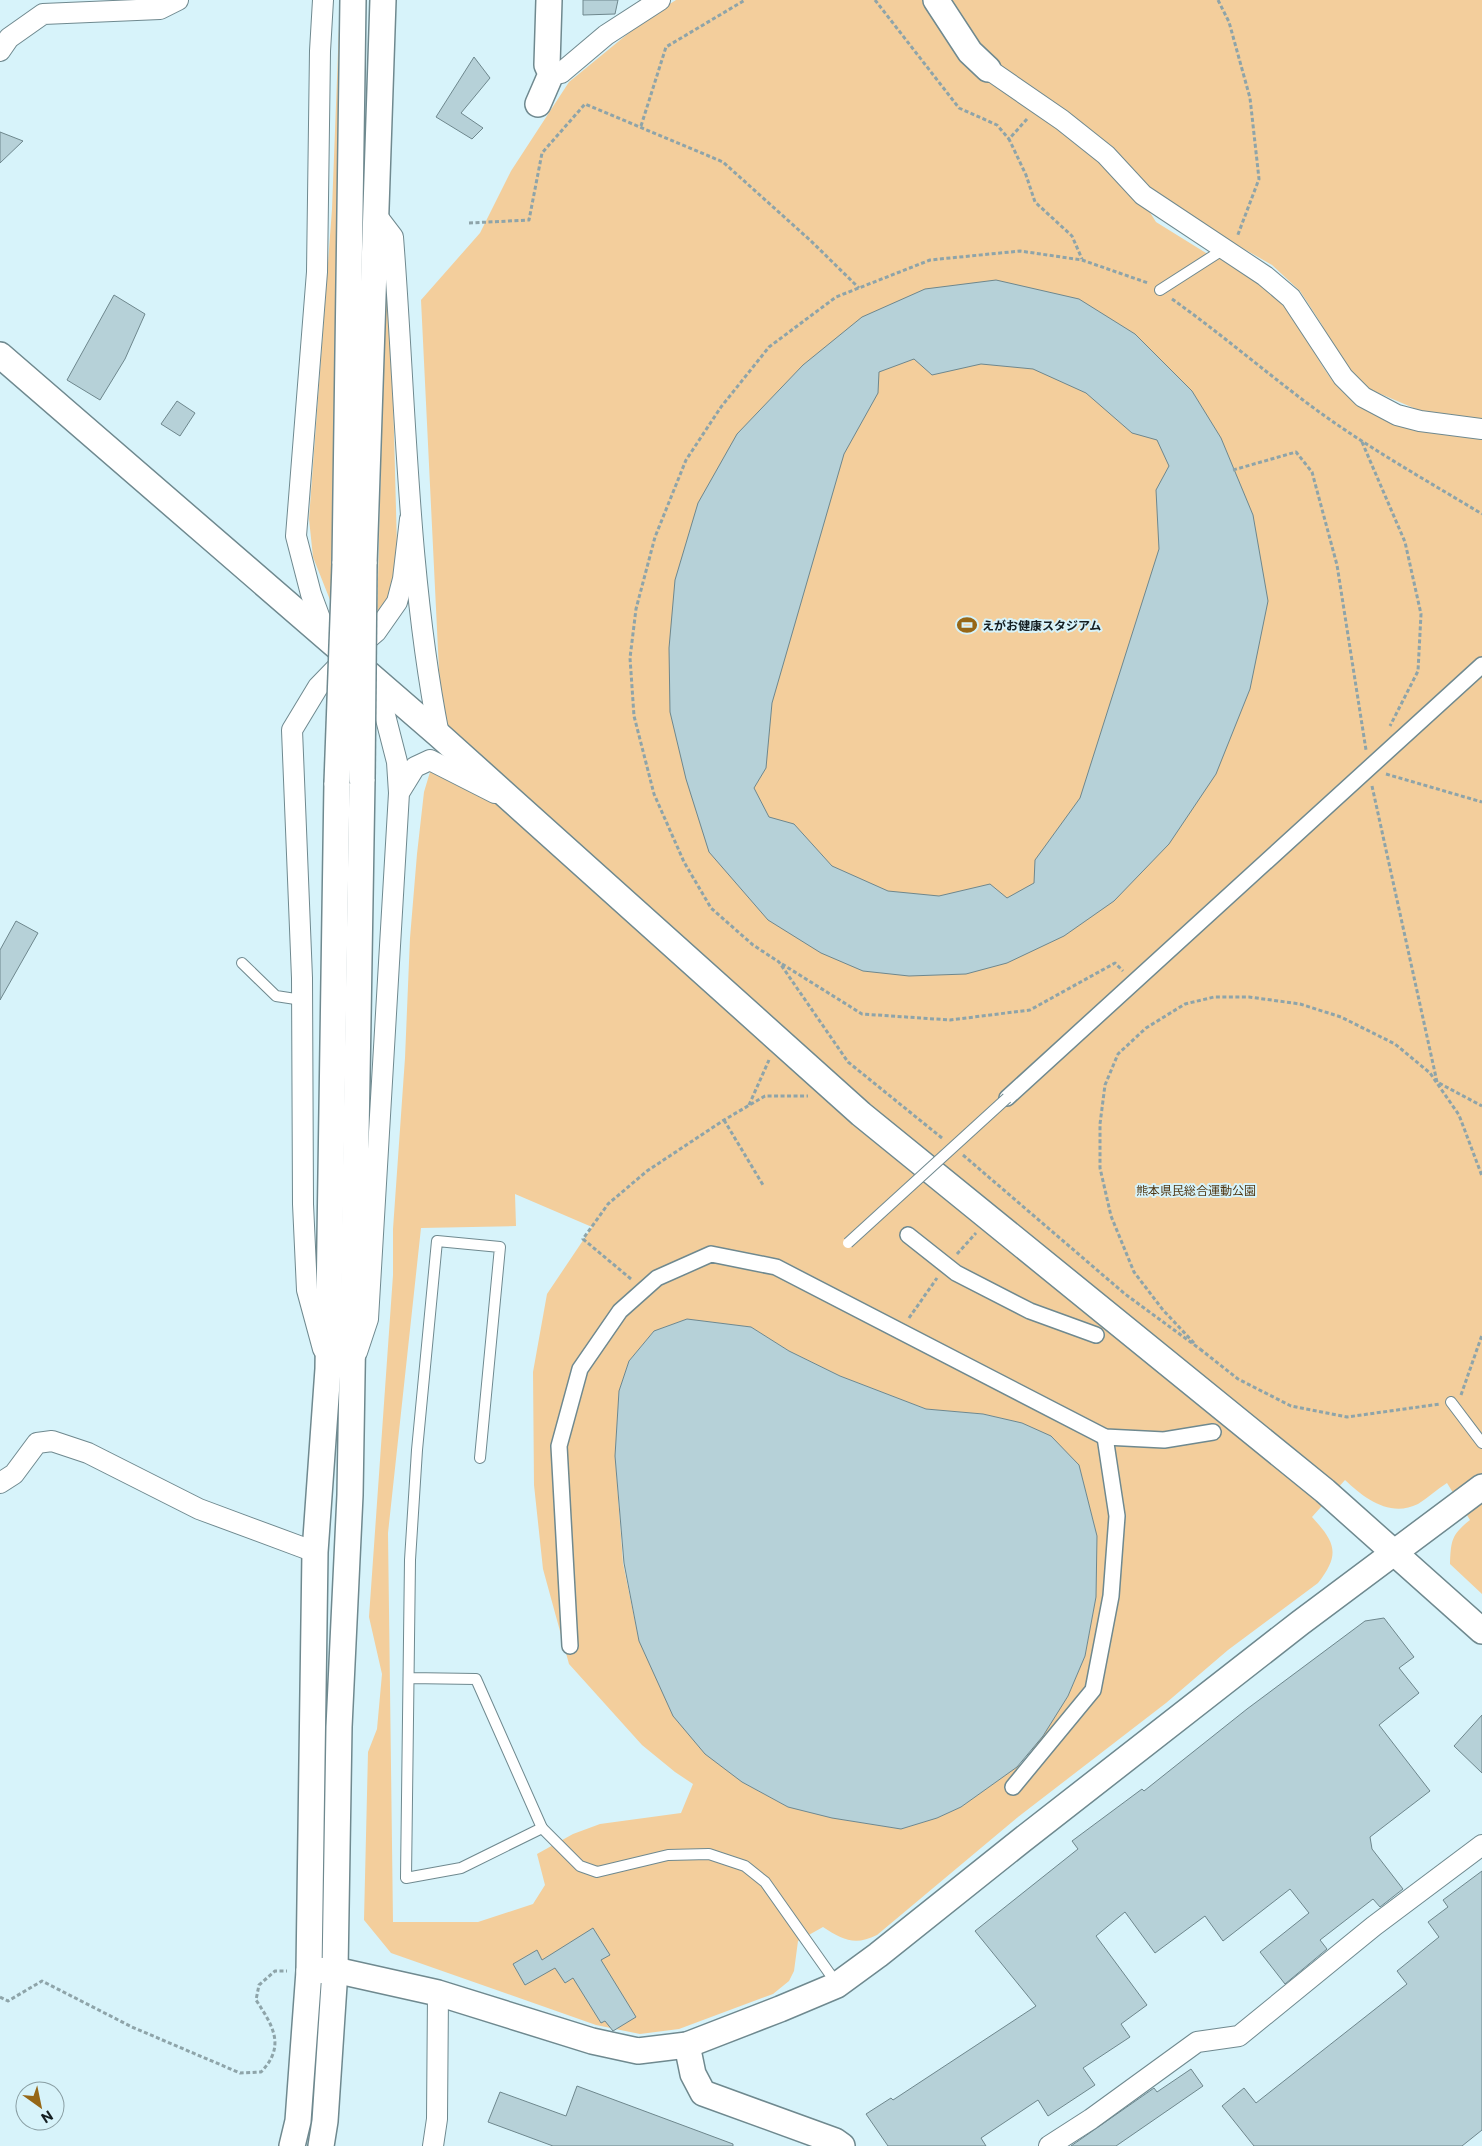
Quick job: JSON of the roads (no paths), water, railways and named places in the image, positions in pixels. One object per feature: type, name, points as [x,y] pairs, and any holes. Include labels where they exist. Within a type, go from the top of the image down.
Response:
[{"type":"street","points":[[0,51],[9,38],[44,14],[160,10],[178,0]]},
{"type":"street","points":[[323,0],[320,51],[317,272],[296,536],[310,594],[328,641]]},
{"type":"street","points":[[292,2146],[298,2121],[309,1971],[315,1552],[340,1368],[362,779],[354,564],[353,0]]},
{"type":"street","points":[[321,2146],[325,2122],[335,1970],[339,1727],[350,1495],[340,1368],[338,782],[377,216],[383,0]]},
{"type":"street","points":[[538,104],[551,74],[547,65],[550,0]]},
{"type":"street","points":[[551,74],[562,73],[642,5],[660,0]]},
{"type":"street","points":[[936,0],[970,52],[988,69],[1042,105],[1106,155],[1143,195],[1229,246],[1291,298],[1343,377],[1364,397],[1397,416],[1482,429]]},
{"type":"street","points":[[377,216],[392,238],[407,447],[410,519],[426,667],[439,735]]},
{"type":"street","points":[[0,355],[328,641],[439,735],[861,1114],[1325,1491],[1482,1631]]},
{"type":"street","points":[[340,1368],[307,1290],[303,1204],[302,1000],[292,730],[318,687],[348,656],[376,632],[397,602],[404,579],[410,519]]},
{"type":"street","points":[[1007,1098],[1482,665]]},
{"type":"street","points":[[340,1368],[368,1319],[400,793],[397,762],[376,680]]},
{"type":"street","points":[[400,793],[415,768],[430,760],[513,802]]},
{"type":"street","points":[[908,1235],[956,1273],[1030,1311],[1096,1335]]},
{"type":"street","points":[[570,1646],[559,1446],[580,1369],[620,1311],[657,1278],[711,1254],[776,1267],[1105,1437],[1164,1440],[1213,1432]]},
{"type":"street","points":[[1013,1787],[1092,1690],[1111,1596],[1117,1516],[1105,1437]]},
{"type":"street","points":[[0,1483],[14,1474],[37,1443],[52,1441],[88,1453],[199,1509],[315,1552]]},
{"type":"street","points":[[309,1971],[335,1970],[438,1993],[601,2043],[638,2051],[687,2045],[837,1985],[878,1955],[1022,1840],[1393,1552],[1482,1487]]},
{"type":"street","points":[[1049,2146],[1092,2119],[1197,2042],[1239,2036],[1374,1926],[1482,1845]]},
{"type":"street","points":[[433,2146],[437,2119],[438,1993]]},
{"type":"street","points":[[687,2045],[693,2074],[703,2093],[836,2141],[842,2146]]},
{"type":"lane","points":[[1160,290],[1229,246]]},
{"type":"lane","points":[[242,963],[276,996],[302,1000]]},
{"type":"lane","points":[[848,1243],[1007,1098]]},
{"type":"lane","points":[[480,1458],[500,1247],[437,1241],[417,1450],[410,1560],[406,1878],[461,1868],[542,1828]]},
{"type":"lane","points":[[1451,1402],[1482,1443]]},
{"type":"lane","points":[[409,1678],[476,1679],[542,1828],[580,1866],[596,1872],[668,1855],[709,1854],[744,1866],[765,1882],[837,1985]]},
{"type":"place","name":"えがお健康スタジアム","points":[[967,625]]},
{"type":"park label","name":"熊本県民総合運動公園","points":[[1196,1190]]}]
